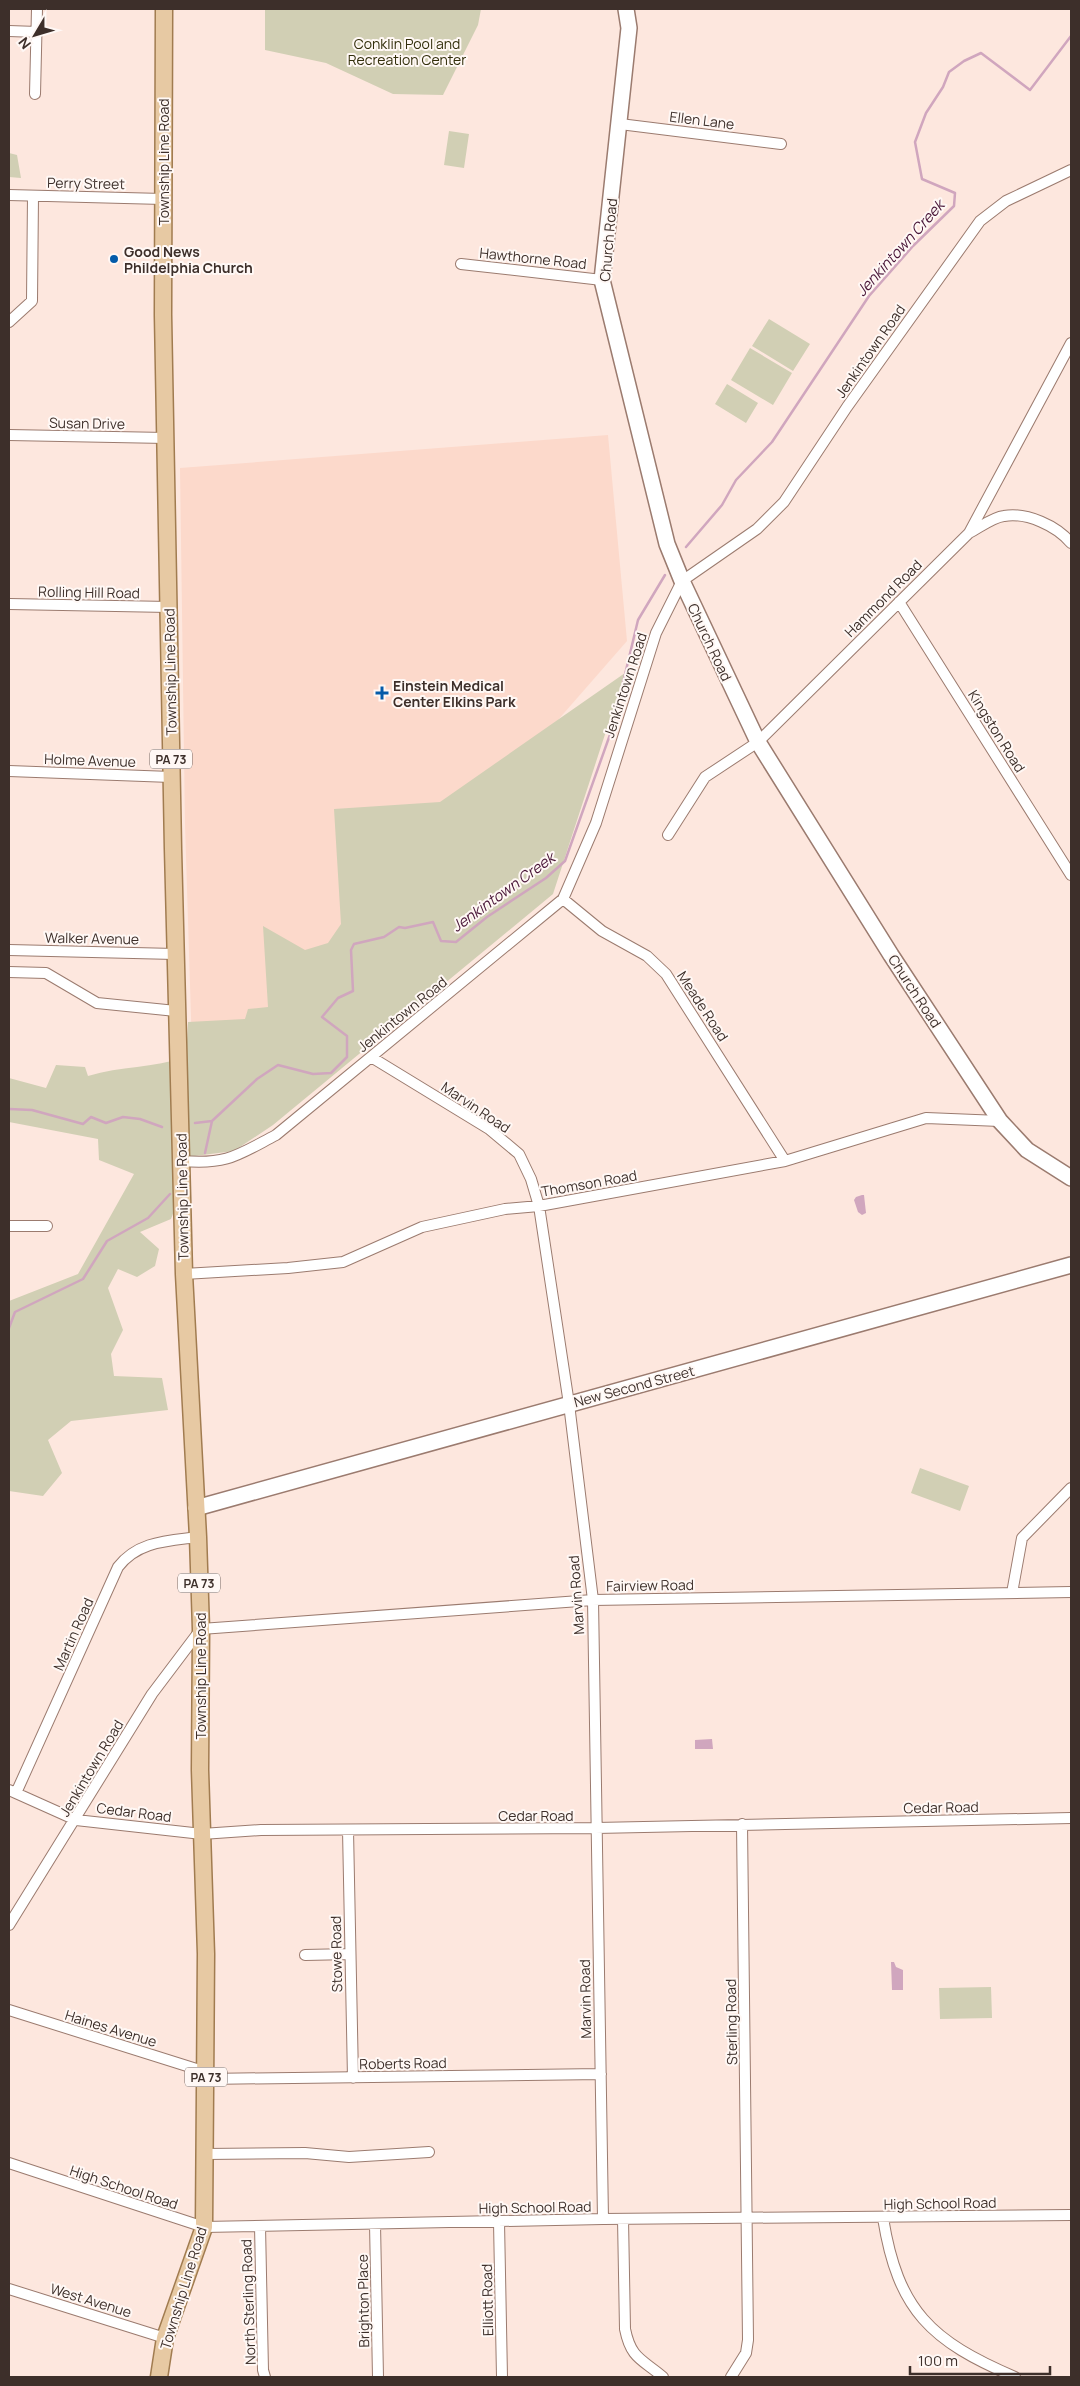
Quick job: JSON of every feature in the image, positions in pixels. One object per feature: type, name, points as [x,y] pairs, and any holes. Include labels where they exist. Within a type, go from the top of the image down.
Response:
[{"type":"main road","name":"Township Line Road","points":[[160,2377],[165,2338],[204,2227],[206,2076],[201,1629],[184,1274],[171,777],[163,198],[164,9]]},
{"type":"street","points":[[35,94],[37,9]]},
{"type":"street","name":"Church Road","points":[[626,9],[629,28],[602,280],[667,544],[682,582],[758,742],[891,955],[1000,1121],[1027,1150],[1071,1178]]},
{"type":"street","points":[[9,31],[37,32]]},
{"type":"street","name":"Ellen Lane","points":[[620,124],[781,144]]},
{"type":"street","name":"Jenkintown Road","points":[[182,1160],[206,1163],[231,1159],[276,1134],[563,899],[596,822],[656,633],[682,582],[757,529],[784,502],[847,407],[980,221],[1006,201],[1071,170]]},
{"type":"street","name":"Perry Street","points":[[9,195],[163,198]]},
{"type":"street","points":[[9,322],[32,301],[33,196]]},
{"type":"street","name":"Hawthorne Road","points":[[461,264],[602,280]]},
{"type":"street","name":"Hammond Road","points":[[668,835],[705,777],[758,742],[969,533],[1071,343]]},
{"type":"street","name":"Susan Drive","points":[[9,435],[166,438]]},
{"type":"street","points":[[969,533],[1004,516],[1038,519],[1063,532],[1071,543]]},
{"type":"street","name":"Kingston Road","points":[[899,602],[1071,875]]},
{"type":"street","name":"Rolling Hill Road","points":[[9,604],[169,608]]},
{"type":"street","name":"Holme Avenue","points":[[9,771],[171,777]]},
{"type":"street","name":"Meade Road","points":[[563,899],[602,931],[647,956],[666,974],[785,1161]]},
{"type":"street","name":"Walker Avenue","points":[[9,950],[176,954]]},
{"type":"street","points":[[9,972],[46,973],[98,1003],[176,1011]]},
{"type":"street","name":"Marvin Road","points":[[371,1056],[489,1129],[519,1154],[531,1179],[539,1206],[568,1404],[593,1600],[603,2219]]},
{"type":"street","name":"Thomson Road","points":[[184,1274],[288,1268],[343,1262],[422,1227],[505,1209],[539,1206],[785,1161],[926,1118],[1000,1121]]},
{"type":"street","points":[[9,1226],[47,1226]]},
{"type":"street","name":"New Second Street","points":[[196,1508],[1071,1265]]},
{"type":"street","points":[[1012,1593],[1022,1538],[1071,1488]]},
{"type":"street","name":"Martin Road","points":[[12,1792],[118,1567],[130,1554],[144,1546],[198,1537]]},
{"type":"street","name":"Fairview Road","points":[[201,1629],[593,1600],[1071,1592]]},
{"type":"street","name":"Jenkintown Road","points":[[9,1925],[76,1820],[152,1694],[201,1629]]},
{"type":"street","name":"Cedar Road","points":[[12,1792],[76,1820],[202,1834],[261,1830],[596,1828],[1071,1818]]},
{"type":"street","name":"Sterling Road","points":[[731,2377],[746,2353],[748,2340],[742,1824]]},
{"type":"street","name":"Stowe Road","points":[[348,1830],[353,2078]]},
{"type":"street","points":[[305,1955],[350,1954]]},
{"type":"street","name":"Haines Avenue","points":[[9,2010],[206,2076]]},
{"type":"street","name":"Roberts Road","points":[[206,2076],[353,2078],[600,2074]]},
{"type":"street","points":[[205,2154],[305,2153],[349,2156],[429,2152]]},
{"type":"street","name":"High School Road","points":[[9,2163],[204,2227],[603,2219],[746,2220],[1071,2215]]},
{"type":"street","points":[[883,2218],[888,2253],[897,2278],[925,2322],[949,2344],[985,2364],[1015,2377]]},
{"type":"street","points":[[623,2219],[625,2329],[627,2343],[633,2354],[641,2362],[663,2377]]},
{"type":"street","name":"Elliott Road","points":[[499,2222],[502,2377]]},
{"type":"street","name":"Brighton Place","points":[[374,2224],[378,2377]]},
{"type":"street","name":"North Sterling Road","points":[[260,2226],[263,2370],[266,2377]]},
{"type":"street","name":"West Avenue","points":[[9,2289],[165,2338]]},
{"type":"shaded area","name":"Einstein Medical Center Elkins Park","points":[[608,435],[627,641],[537,744],[260,1023],[192,1049],[185,825],[180,468]]},
{"type":"shaded area","points":[[864,1195],[866,1213],[862,1215],[858,1212],[854,1200]]},
{"type":"shaded area","points":[[712,1739],[713,1749],[695,1749],[695,1740]]},
{"type":"shaded area","points":[[891,1962],[894,1962],[896,1967],[903,1970],[903,1990],[892,1990]]},
{"type":"green space","name":"Conklin Pool and Recreation Center","points":[[265,9],[481,9],[478,25],[443,95],[393,94],[326,63],[265,50]]},
{"type":"green space","points":[[449,131],[469,134],[464,168],[444,165]]},
{"type":"green space","points":[[9,153],[17,155],[21,178],[9,177]]},
{"type":"green space","points":[[769,319],[810,344],[793,371],[752,346]]},
{"type":"green space","points":[[750,348],[792,373],[773,405],[731,380]]},
{"type":"green space","points":[[727,384],[758,403],[746,423],[715,404]]},
{"type":"green space","points":[[625,673],[553,894],[273,1125],[234,1151],[195,1156],[171,1219],[140,1232],[159,1249],[155,1266],[137,1277],[118,1269],[108,1288],[123,1330],[111,1354],[114,1376],[162,1378],[168,1410],[71,1421],[48,1440],[62,1473],[43,1496],[9,1491],[9,1301],[78,1274],[134,1174],[99,1160],[98,1139],[9,1122],[9,1078],[46,1088],[56,1065],[85,1067],[88,1076],[113,1070],[174,1061],[186,1057],[188,1022],[245,1019],[248,1009],[268,1007],[263,926],[305,950],[328,943],[341,924],[334,809],[440,802]]},
{"type":"green space","points":[[920,1468],[969,1486],[960,1511],[911,1493]]},
{"type":"green space","points":[[991,1987],[992,2018],[940,2019],[939,1988]]},
{"type":"waterway","name":"Jenkintown Creek","points":[[686,547],[722,505],[736,480],[772,442],[869,296],[913,246],[954,206],[955,193],[922,179],[915,142],[926,113],[943,87],[949,72],[964,61],[981,53],[1030,90],[1071,36]]},
{"type":"waterway","name":"Jenkintown Creek","points":[[205,1153],[212,1121],[257,1079],[278,1065],[313,1074],[331,1073],[347,1057],[347,1036],[322,1017],[338,998],[353,991],[351,950],[354,944],[384,937],[399,927],[405,928],[433,922],[441,941],[456,942],[487,917],[546,878],[565,861],[612,729],[638,620],[665,575]]},
{"type":"waterway","points":[[9,1109],[32,1110],[83,1124],[91,1117],[106,1123],[123,1117],[140,1119],[162,1127]]},
{"type":"waterway","points":[[195,1123],[212,1121]]},
{"type":"waterway","name":"Jenkintown Creek","points":[[9,1328],[15,1312],[83,1279],[107,1241],[148,1218],[170,1194]]},
{"type":"place","name":"Good News Phildelphia Church","points":[[114,259]]},
{"type":"place","name":"Einstein Medical Center Elkins Park","points":[[382,693]]}]
